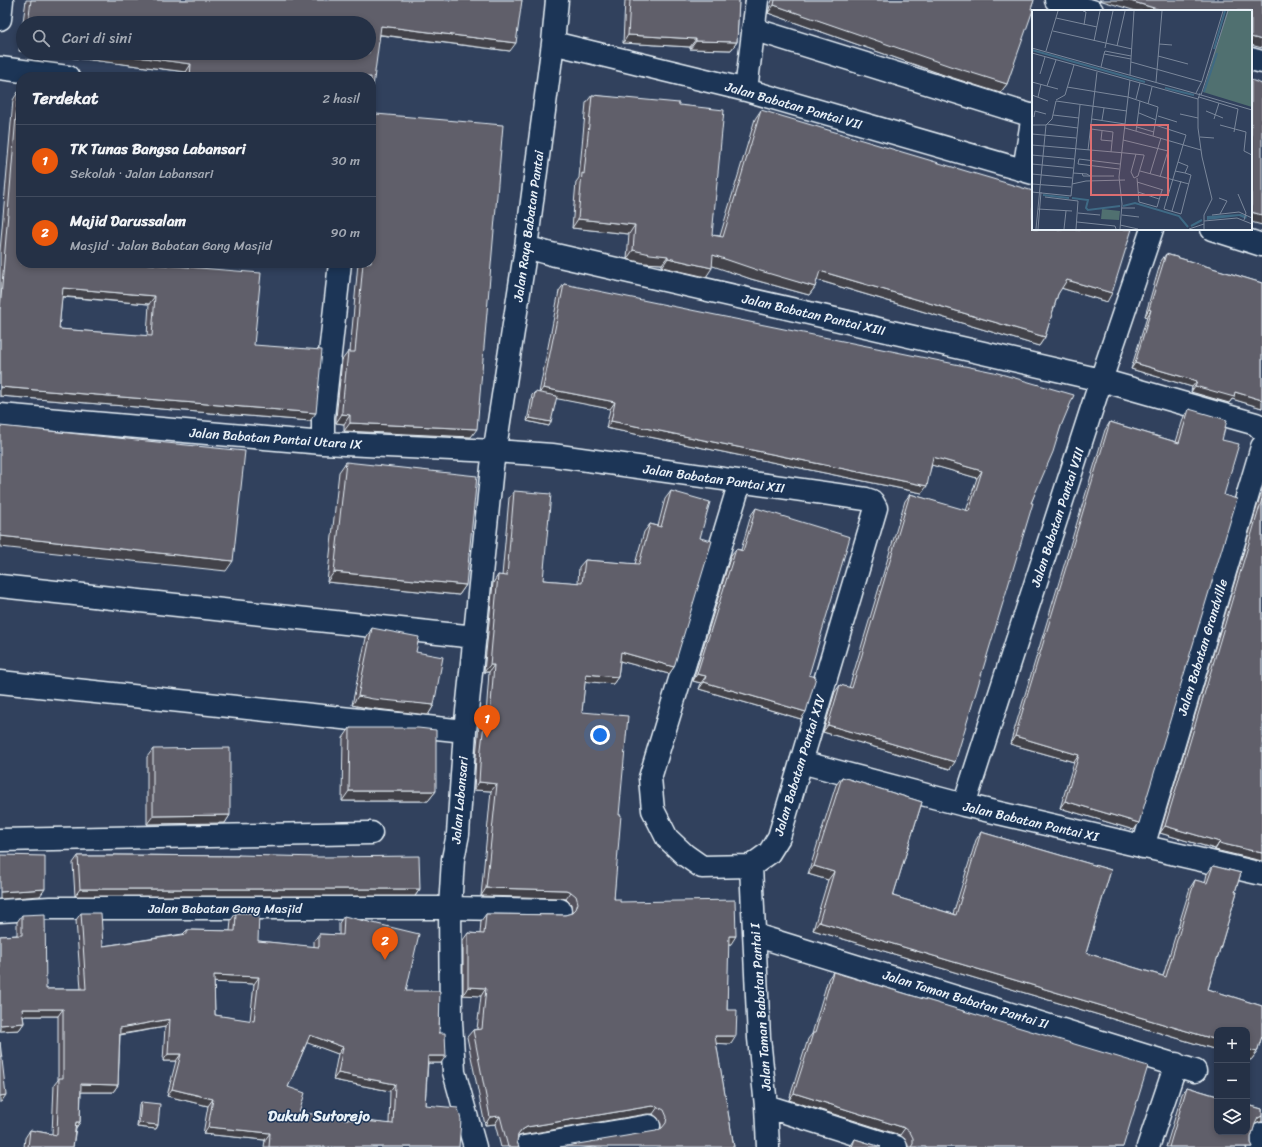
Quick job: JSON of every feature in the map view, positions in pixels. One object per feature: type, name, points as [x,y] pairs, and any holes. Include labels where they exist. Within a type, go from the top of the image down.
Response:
[{"type":"street","points":[[0,19],[2,0]]},
{"type":"street","name":"Jalan Raya Babatan Pantai","points":[[494,451],[526,247],[553,43],[557,0]]},
{"type":"street","points":[[746,90],[757,0]]},
{"type":"street","points":[[1052,10],[1055,0],[1089,10]]},
{"type":"street","points":[[753,29],[1032,116]]},
{"type":"street","name":"Jalan Babatan Pantai VII","points":[[553,43],[746,90],[1028,172]]},
{"type":"street","points":[[1252,59],[1262,62]]},
{"type":"street","points":[[0,68],[30,72]]},
{"type":"street","points":[[1028,172],[1032,127]]},
{"type":"street","name":"Jalan Babatan Pantai VIII","points":[[964,805],[1101,380],[1152,230]]},
{"type":"street","points":[[1215,230],[1262,245]]},
{"type":"street","name":"Jalan Babatan Pantai XIII","points":[[526,247],[1101,380]]},
{"type":"street","points":[[322,443],[323,417],[339,268]]},
{"type":"street","points":[[1101,380],[1256,424],[1262,430]]},
{"type":"street","name":"Jalan Babatan Pantai Utara IX","points":[[0,415],[322,443],[552,455]]},
{"type":"street","name":"Jalan Babatan Grandville","points":[[1143,847],[1262,447]]},
{"type":"street","name":"Jalan Labansari","points":[[475,1147],[454,1072],[451,1022],[450,908],[453,859],[458,834],[465,731],[476,638],[494,451]]},
{"type":"street","name":"Jalan Babatan Pantai XII","points":[[552,455],[866,499],[872,501],[874,504]]},
{"type":"street","points":[[740,482],[650,778],[652,810],[667,838],[685,855],[702,867],[751,866]]},
{"type":"street","name":"Jalan Babatan Pantai XIV","points":[[751,866],[768,853],[779,837],[876,508],[874,504]]},
{"type":"street","points":[[0,586],[476,638]]},
{"type":"street","points":[[0,682],[465,731]]},
{"type":"street","name":"Jalan Babatan Pantai XI","points":[[801,762],[964,805],[1262,874]]},
{"type":"street","points":[[0,840],[371,833]]},
{"type":"street","name":"Jalan Taman Babatan Pantai I","points":[[751,866],[759,1038],[766,1106],[768,1147]]},
{"type":"street","name":"Jalan Babatan Gang Masjid","points":[[0,911],[50,908],[450,908],[560,910]]},
{"type":"street","name":"Jalan Taman Babatan Pantai II","points":[[755,935],[1185,1068],[1148,1147]]},
{"type":"street","points":[[766,1106],[896,1147]]},
{"type":"street","points":[[524,1147],[649,1126]]},
{"type":"street","points":[[1258,1147],[1262,1134]]},
{"type":"building","points":[[31,0],[522,0],[516,43],[381,26],[375,72],[190,72],[191,64],[160,60],[376,60],[376,16],[29,16]]},
{"type":"building","points":[[630,0],[739,0],[737,42],[696,41],[696,39],[628,35]]},
{"type":"building","points":[[775,0],[1034,0],[1031,9],[1033,10],[1007,84],[950,66],[774,5]]},
{"type":"building","points":[[1127,0],[1262,0],[1262,40],[1252,37],[1252,10],[1161,10]]},
{"type":"building","points":[[1252,80],[1262,84],[1262,215],[1252,212]]},
{"type":"building","points":[[592,95],[679,103],[679,105],[724,110],[712,235],[723,237],[761,110],[1032,191],[1032,230],[1132,230],[1112,293],[1067,280],[1058,294],[1045,337],[820,271],[815,287],[713,255],[712,268],[668,258],[668,256],[633,250],[635,225],[578,219],[582,173],[584,174]]},
{"type":"building","points":[[376,114],[503,125],[477,429],[350,423],[350,415],[342,414],[342,409],[348,352],[355,352],[363,268],[376,268]]},
{"type":"building","points":[[16,116],[16,268],[200,268],[261,273],[254,345],[322,350],[316,413],[0,387],[0,310]],"holes":[[[63,288],[155,296],[152,336],[59,329]]]},
{"type":"building","points":[[1166,254],[1262,283],[1262,400],[1235,392],[1234,397],[1195,386],[1197,381],[1135,363],[1151,310],[1149,309]]},
{"type":"building","points":[[564,284],[994,372],[1074,395],[1061,426],[1053,452],[1031,503],[1033,503],[955,762],[828,725],[840,685],[852,688],[910,494],[969,511],[982,471],[933,457],[927,486],[611,421],[615,402],[543,388]]},
{"type":"building","points":[[535,392],[557,396],[551,422],[530,418]]},
{"type":"building","points":[[1189,409],[1227,420],[1222,440],[1239,444],[1224,495],[1237,499],[1139,823],[1065,801],[1079,755],[1015,736],[1110,422],[1179,443]]},
{"type":"building","points":[[0,426],[245,451],[233,561],[0,536]]},
{"type":"building","points":[[346,462],[477,476],[466,585],[334,572]]},
{"type":"building","points":[[514,491],[551,494],[543,580],[582,583],[585,560],[639,564],[650,524],[661,527],[671,491],[710,502],[700,538],[712,541],[674,667],[621,652],[618,677],[586,674],[582,712],[628,716],[619,815],[621,815],[614,899],[620,899],[620,902],[735,900],[736,936],[729,936],[727,1010],[737,1010],[736,1036],[715,1036],[734,1147],[560,1147],[656,1131],[662,1128],[666,1123],[667,1117],[664,1110],[652,1106],[527,1127],[518,1135],[517,1142],[519,1147],[508,1147],[500,1116],[490,1117],[473,1030],[482,1029],[486,988],[468,987],[468,933],[484,934],[486,914],[565,915],[572,913],[576,909],[578,903],[576,896],[566,890],[486,888],[497,784],[479,782],[481,749],[485,716],[490,717],[494,665],[490,665],[498,575],[507,576]]},
{"type":"building","points":[[1262,499],[1262,853],[1219,843],[1220,842],[1165,826]]},
{"type":"building","points":[[756,508],[850,537],[809,675],[816,677],[806,712],[704,682],[706,676],[697,674],[736,549],[743,551]]},
{"type":"building","points":[[372,628],[419,637],[416,652],[443,657],[434,705],[373,699],[358,696]]},
{"type":"building","points":[[350,728],[418,728],[436,730],[436,791],[349,791]]},
{"type":"building","points":[[230,748],[230,815],[153,816],[153,749]]},
{"type":"building","points":[[842,777],[922,802],[893,896],[956,915],[981,832],[1111,870],[1086,953],[1166,977],[1195,880],[1207,883],[1213,866],[1241,873],[1235,892],[1237,892],[1208,989],[1262,1006],[1262,1036],[1257,1052],[1250,1050],[1250,1027],[1214,1027],[1214,1039],[819,922],[834,872],[814,866]]},
{"type":"building","points":[[0,855],[45,856],[45,889],[0,892]]},
{"type":"building","points":[[238,855],[320,857],[419,856],[420,889],[80,889],[78,856]]},
{"type":"building","points":[[81,913],[101,913],[103,946],[187,934],[187,930],[235,931],[236,913],[259,913],[258,941],[319,947],[319,934],[343,935],[344,916],[419,934],[406,991],[440,991],[439,1033],[445,1033],[446,1056],[428,1056],[425,1105],[458,1108],[461,1120],[459,1147],[269,1147],[270,1133],[208,1127],[213,1099],[172,1089],[181,1054],[168,1054],[170,1019],[120,1028],[118,1085],[81,1084],[80,1122],[76,1122],[73,1147],[28,1147],[30,1130],[57,1135],[59,1078],[63,1078],[63,1009],[22,1009],[24,1023],[0,1025],[0,936],[22,935],[22,915],[45,914],[46,989],[86,989]],"holes":[[[214,975],[259,977],[254,1021],[215,1015]],[[310,1035],[343,1047],[338,1073],[395,1084],[393,1124],[327,1117],[327,1115],[299,1113],[305,1093],[288,1087]]]},
{"type":"building","points":[[833,972],[1148,1066],[1123,1147],[911,1147],[913,1144],[913,1138],[910,1132],[905,1128],[794,1093],[813,1033],[815,1033]]},
{"type":"building","points":[[0,1042],[6,1095],[0,1096]]},
{"type":"building","points":[[1187,1087],[1214,1095],[1214,1135],[1250,1135],[1250,1106],[1262,1109],[1262,1116],[1258,1118],[1251,1137],[1253,1147],[1169,1147]]},
{"type":"building","points":[[141,1102],[160,1104],[158,1125],[139,1123]]},
{"type":"building","points":[[855,1139],[881,1147],[852,1147]]},
{"type":"place","name":"TK Tunas Bangsa Labansari","points":[[487,738]]},
{"type":"place","name":"Majid Darussalam","points":[[385,960]]},
{"type":"district","name":"Dukuh Sutorejo","points":[[319,1116]]}]
